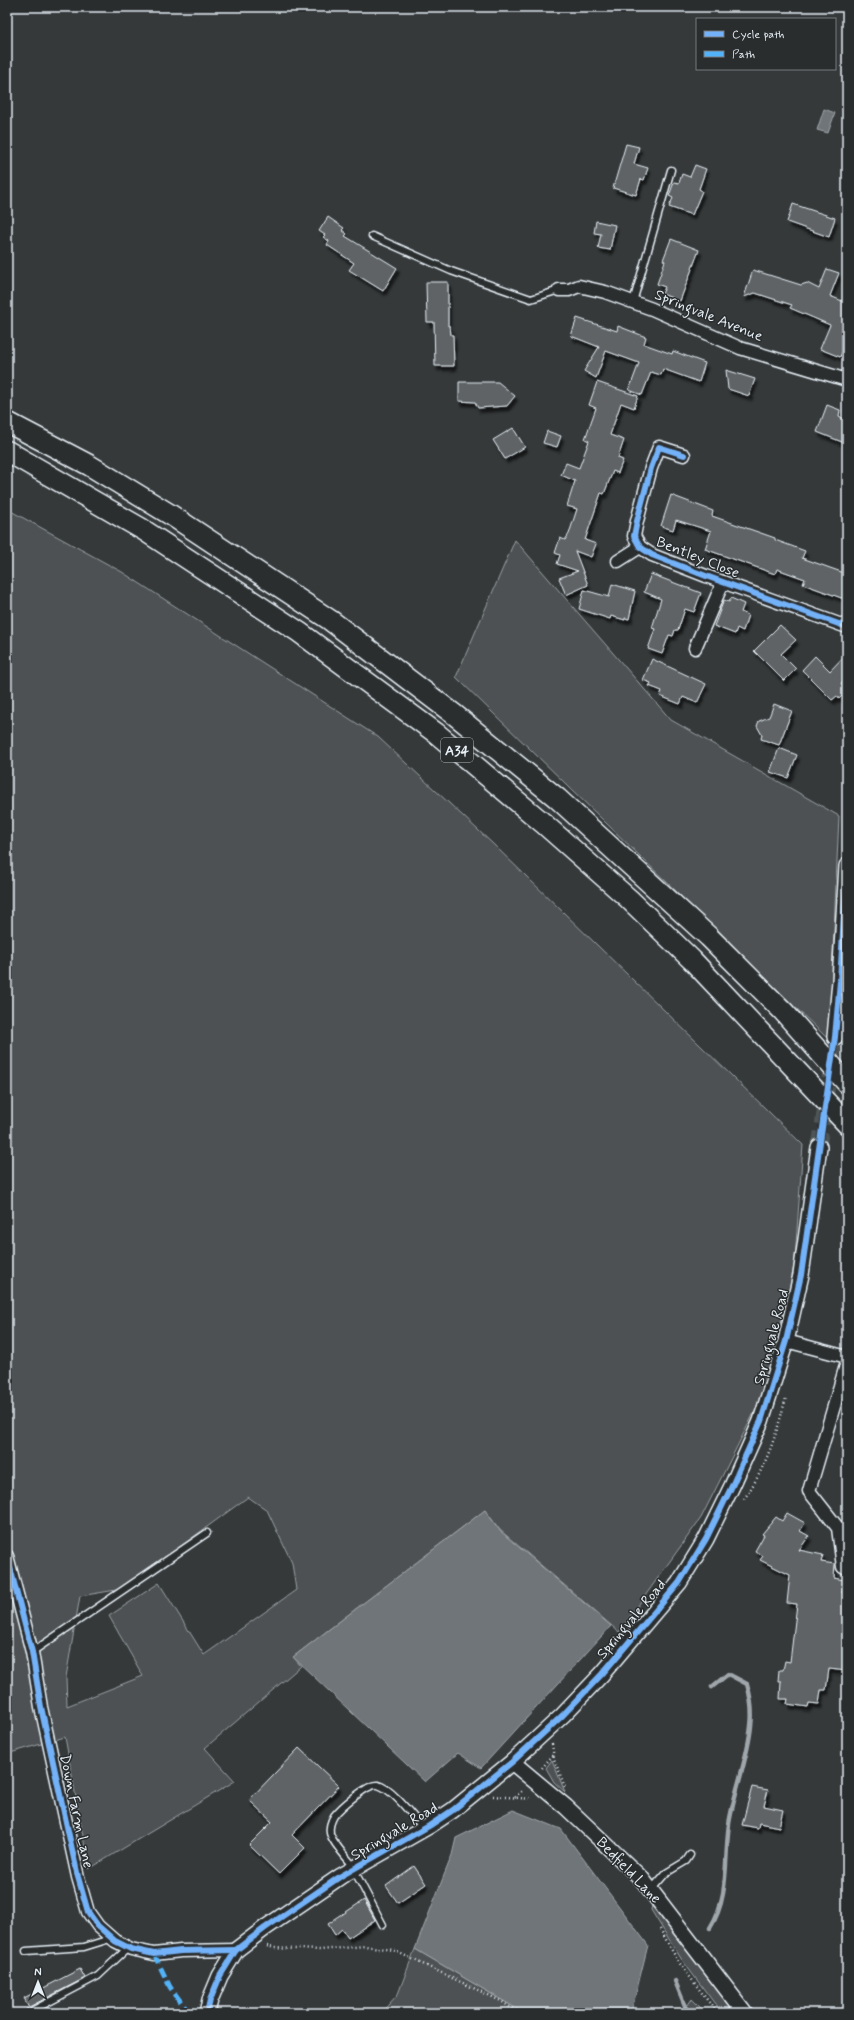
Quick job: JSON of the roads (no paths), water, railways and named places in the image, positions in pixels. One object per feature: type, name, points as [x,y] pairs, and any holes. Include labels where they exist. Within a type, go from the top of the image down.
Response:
[{"type":"highway","name":"A34","points":[[7,422],[88,465],[172,515],[330,620],[455,715],[557,798],[687,916],[783,1011],[847,1083]]},
{"type":"highway","name":"A34","points":[[7,451],[142,528],[299,632],[436,732],[629,899],[692,960],[847,1124]]},
{"type":"street","name":"Springvale Avenue","points":[[559,290],[568,290],[579,286],[605,292],[633,302],[740,348],[847,380]]},
{"type":"street","name":"Bentley Close","points":[[684,456],[659,448],[651,468],[634,536],[640,547],[652,555],[847,627]]},
{"type":"street","name":"Bentley Close","points":[[618,561],[640,547]]},
{"type":"street","points":[[695,648],[723,582]]},
{"type":"street","points":[[835,1037],[844,941],[846,876]]},
{"type":"street","name":"Springvale Road","points":[[236,1950],[341,1876],[424,1829],[469,1797],[512,1762],[563,1715],[602,1674],[679,1582],[706,1539],[761,1421],[786,1341],[801,1275],[819,1147]]},
{"type":"street","points":[[786,1341],[847,1357]]},
{"type":"street","points":[[843,1567],[838,1528],[809,1491],[847,1362]]},
{"type":"street","name":"Down Farm Lane","points":[[7,1556],[11,1589],[32,1652],[41,1706],[78,1877],[88,1912],[98,1926],[128,1948],[154,1954],[181,1951],[236,1950]]},
{"type":"street","name":"Bedfield Lane","points":[[512,1762],[573,1815],[642,1879],[745,2013]]},
{"type":"street","points":[[207,2013],[210,2000],[220,1976],[236,1950]]},
{"type":"lane","points":[[633,302],[671,170]]},
{"type":"lane","points":[[372,236],[451,271],[531,299],[559,290]]},
{"type":"lane","points":[[32,1652],[207,1533]]},
{"type":"lane","points":[[383,1925],[355,1869],[330,1834],[330,1824],[334,1815],[362,1790],[371,1785],[378,1785],[390,1792],[424,1829]]},
{"type":"lane","points":[[651,1890],[666,1873],[686,1861],[690,1855]]},
{"type":"lane","points":[[26,1951],[84,1947],[113,1938]]},
{"type":"lane","points":[[28,2013],[98,1976],[128,1948]]},
{"type":"waterway","points":[[710,1928],[721,1904],[725,1878],[729,1824],[747,1750],[752,1715],[751,1699],[747,1684],[728,1674],[712,1687]]},
{"type":"waterway","points":[[675,1981],[688,2013]]},
{"type":"tunnel","points":[[819,1147],[835,1037]]}]
